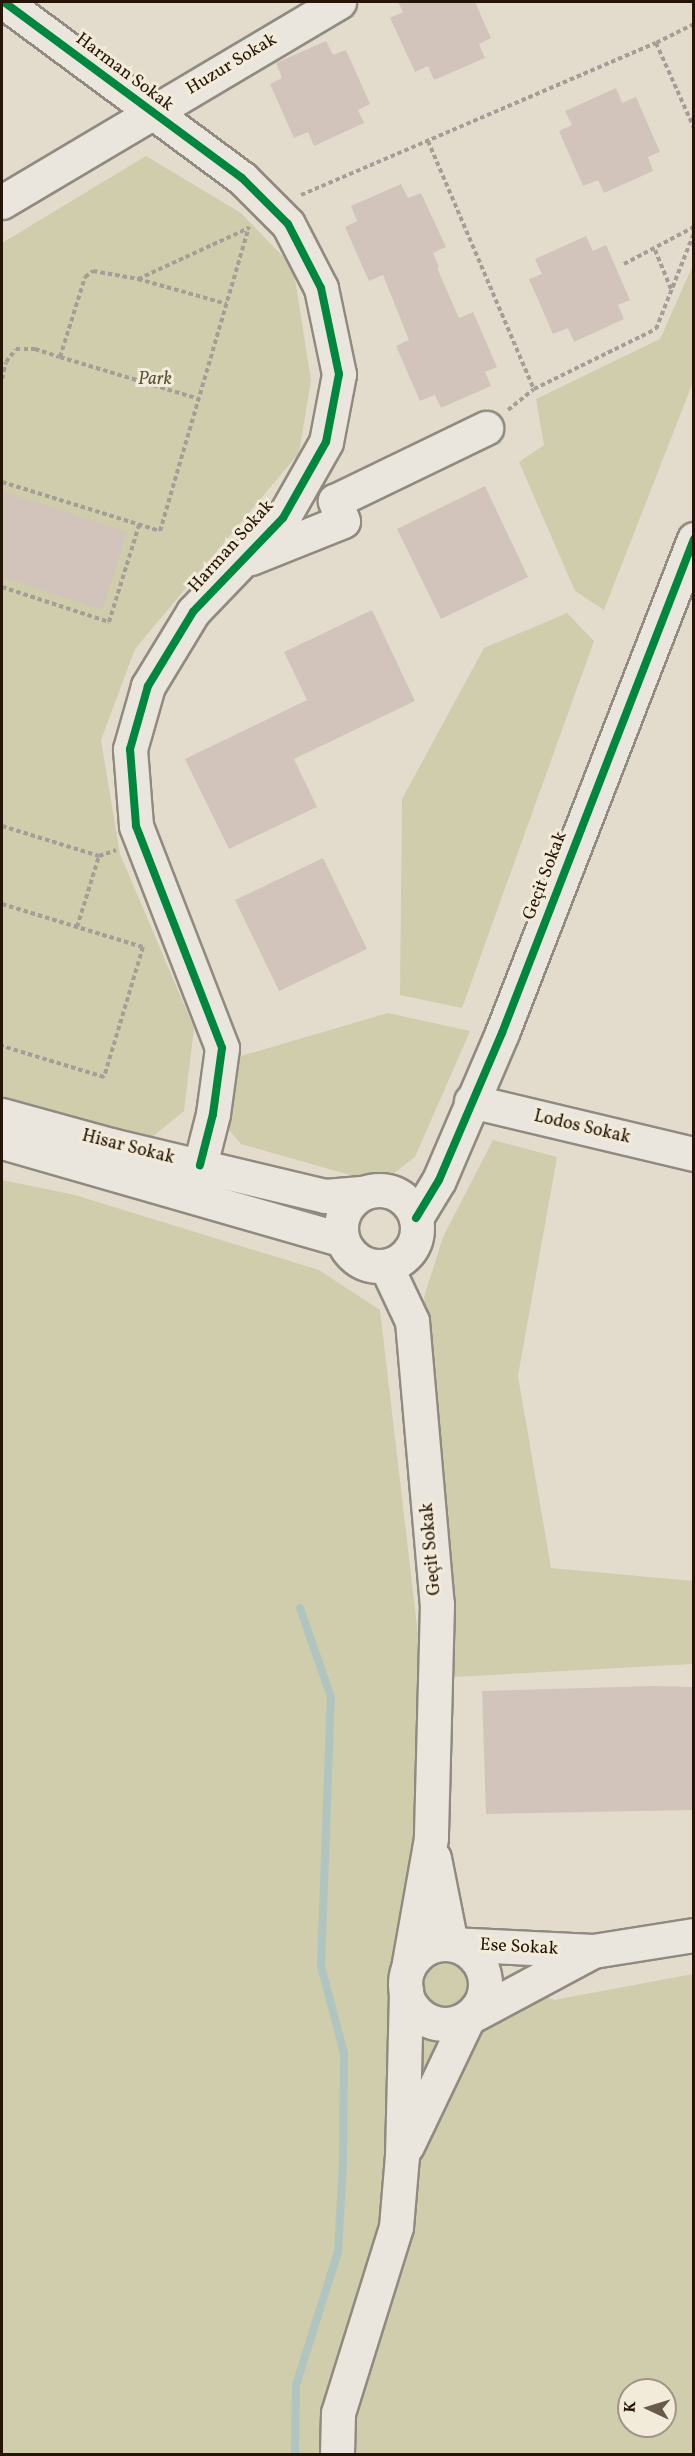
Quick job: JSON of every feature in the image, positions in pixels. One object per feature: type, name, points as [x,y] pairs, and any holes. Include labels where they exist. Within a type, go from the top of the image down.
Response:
[{"type":"street","name":"Harman Sokak","points":[[4,2],[242,178],[260,218],[288,224],[321,288],[339,374],[326,442],[283,518],[193,612],[148,686],[130,749],[136,826],[222,1048],[213,1114],[200,1165]]},
{"type":"street","name":"Huzur Sokak","points":[[2,202],[339,2]]},
{"type":"street","points":[[241,562],[343,521],[335,501],[486,428]]},
{"type":"street","name":"Geçit Sokak","points":[[416,1218],[439,1180],[502,1033],[691,550]]},
{"type":"street","name":"Lodos Sokak","points":[[471,1101],[693,1154]]},
{"type":"street","name":"Hisar Sokak","points":[[2,1115],[111,1145],[326,1196],[361,1193]]},
{"type":"street","name":"Hisar Sokak","points":[[2,1142],[341,1239]]},
{"type":"street","points":[[377,1190],[390,1191],[406,1201],[416,1218],[417,1230],[408,1254],[398,1262],[386,1266],[362,1263],[352,1256],[341,1239],[341,1221],[345,1209],[361,1193],[377,1190]]},
{"type":"street","name":"Geçit Sokak","points":[[386,1266],[412,1321],[437,1604],[430,1838]]},
{"type":"street","points":[[430,1838],[452,1944]]},
{"type":"street","points":[[337,2454],[338,2413],[396,2227],[402,2156],[407,1979],[430,1838]]},
{"type":"street","name":"Ese Sokak","points":[[452,1944],[593,1951],[693,1935]]},
{"type":"street","points":[[402,2156],[468,2018],[478,2008],[484,1996],[485,1982],[482,1969],[475,1957],[452,1944],[430,1947],[421,1952],[407,1979],[410,2003],[418,2014],[442,2025],[456,2024],[468,2018],[593,1951]]},
{"type":"path","points":[[138,279],[260,218],[428,141],[656,43],[693,24]]},
{"type":"path","points":[[656,43],[693,128]]},
{"type":"path","points":[[428,141],[534,389]]},
{"type":"path","points":[[2,482],[160,531],[227,304],[260,218]]},
{"type":"path","points":[[624,264],[654,250],[693,227]]},
{"type":"path","points":[[486,428],[534,389],[656,329],[692,242],[693,233]]},
{"type":"path","points":[[654,250],[671,290]]},
{"type":"path","points":[[60,357],[86,277],[93,271],[138,279],[227,304]]},
{"type":"path","points":[[2,379],[6,362],[16,349],[35,349],[199,399]]},
{"type":"path","points":[[2,586],[109,622],[139,525]]},
{"type":"path","points":[[2,826],[99,856],[142,841]]},
{"type":"path","points":[[77,927],[99,856]]},
{"type":"path","points":[[2,904],[143,947],[105,1077],[2,1046]]},
{"type":"green space","name":"Park","points":[[146,156],[241,213],[293,267],[311,380],[299,453],[135,649],[101,740],[120,854],[194,1028],[184,1111],[151,1138],[2,1101],[2,243]]},
{"type":"green space","points":[[693,265],[693,382],[604,610],[575,591],[519,462],[544,445],[536,399],[660,339]]},
{"type":"green space","points":[[567,613],[594,641],[462,1008],[400,995],[402,799],[484,648]]},
{"type":"green space","points":[[388,1013],[470,1031],[415,1157],[394,1173],[364,1179],[241,1144],[229,1130],[226,1114],[234,1058]]},
{"type":"green space","points":[[493,1140],[557,1157],[518,1376],[551,1568],[693,1581],[693,1664],[453,1677],[445,1475],[424,1297],[443,1237]]},
{"type":"green space","points":[[2,1180],[75,1195],[319,1270],[380,1310],[423,1677],[449,1952],[554,2000],[693,1974],[693,2454],[2,2454]]},
{"type":"building","points":[[398,2],[475,2],[491,38],[479,44],[485,58],[434,80],[428,66],[415,72],[390,18],[403,12]]},
{"type":"building","points":[[326,41],[333,55],[346,50],[370,104],[358,110],[364,123],[314,146],[308,132],[294,138],[270,84],[282,78],[276,63]]},
{"type":"building","points":[[616,88],[622,103],[636,97],[660,152],[648,157],[653,171],[604,193],[598,180],[583,186],[559,131],[572,125],[565,111]]},
{"type":"building","points":[[401,184],[408,198],[421,193],[446,247],[433,253],[439,267],[437,268],[459,318],[473,312],[497,367],[485,372],[491,386],[441,408],[435,395],[420,401],[396,346],[409,340],[383,275],[369,281],[345,227],[357,221],[351,206]]},
{"type":"building","points":[[586,236],[593,251],[606,245],[630,300],[618,305],[624,319],[574,342],[568,328],[553,334],[529,279],[542,274],[535,259]]},
{"type":"building","points":[[485,486],[528,577],[441,619],[397,529]]},
{"type":"building","points":[[2,491],[127,532],[102,610],[2,577]]},
{"type":"building","points":[[372,610],[415,701],[294,759],[317,807],[229,849],[185,759],[307,700],[284,652]]},
{"type":"building","points":[[323,858],[367,949],[279,991],[235,900]]},
{"type":"building","points":[[693,1687],[693,1810],[486,1814],[482,1691]]},
{"type":"waterway","points":[[295,2454],[296,2385],[338,2252],[343,2166],[344,2053],[321,1966],[331,1697],[300,1608]]},
{"type":"cycle path","points":[[4,2],[242,178],[288,224],[321,288],[339,374],[326,442],[283,518],[193,612],[148,686],[130,749],[136,826],[222,1048],[213,1114],[200,1165]]},
{"type":"cycle path","points":[[416,1218],[439,1180],[502,1033],[694,539]]}]
